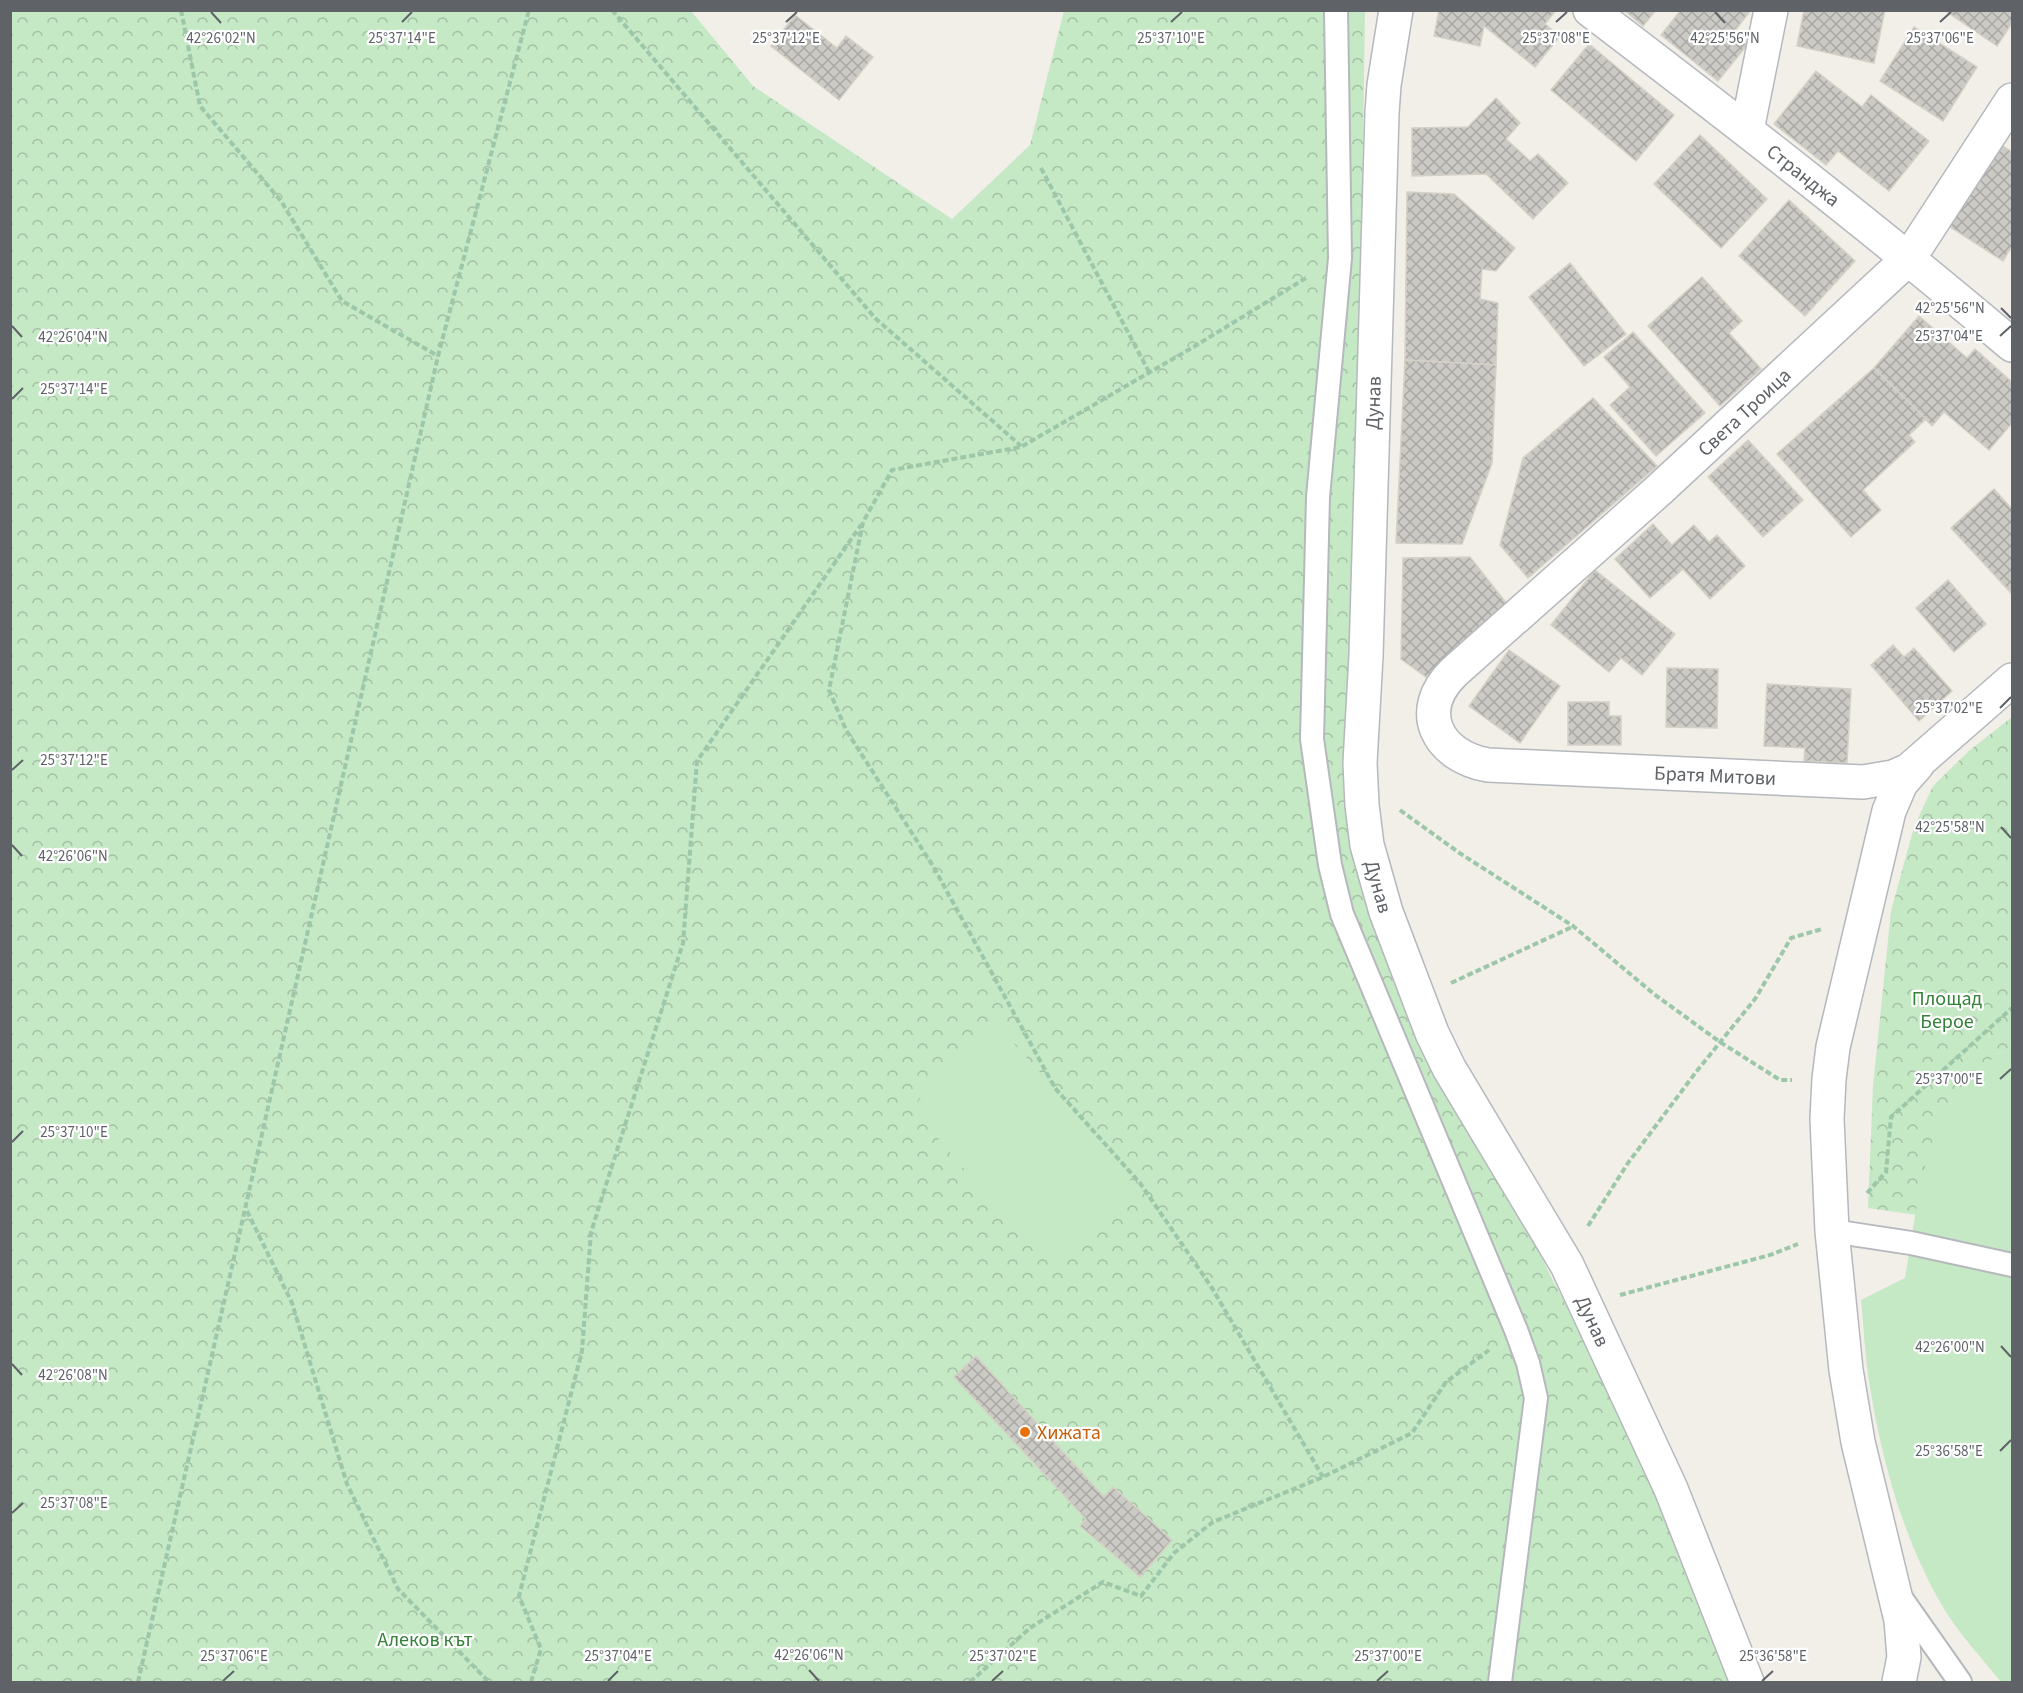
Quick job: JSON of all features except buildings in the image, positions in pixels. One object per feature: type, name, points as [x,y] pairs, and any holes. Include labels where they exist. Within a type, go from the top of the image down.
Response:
[{"type":"street","name":"Дунав","points":[[1396,10],[1385,76],[1382,113],[1361,786],[1364,824],[1372,867],[1418,998],[1449,1068],[1567,1265],[1671,1489],[1747,1683]]},
{"type":"street","name":"Странджа","points":[[1590,10],[1909,258],[2013,345]]},
{"type":"street","points":[[1747,130],[1771,10]]},
{"type":"street","name":"Света Троица","points":[[1439,691],[1454,672],[1660,489],[1909,258],[2013,100]]},
{"type":"street","name":"Братя Митови","points":[[1439,691],[1435,698],[1433,717],[1441,737],[1459,754],[1477,763],[1863,782],[1893,777],[1918,764],[2013,680]]},
{"type":"street","points":[[1899,1683],[1904,1649],[1901,1620],[1854,1421],[1842,1338],[1832,1231],[1827,1119],[1829,1079],[1836,1036],[1891,804],[1901,783],[1918,764]]},
{"type":"lane","points":[[1336,10],[1340,258],[1318,497],[1311,739],[1336,896],[1516,1330],[1528,1363],[1536,1398],[1500,1683]]},
{"type":"lane","points":[[1832,1231],[1911,1243],[2013,1265]]},
{"type":"lane","points":[[1894,1588],[1959,1682]]},
{"type":"path","points":[[181,10],[200,106],[281,201],[342,301],[438,357]]},
{"type":"path","points":[[138,1683],[438,357],[529,10]]},
{"type":"path","points":[[612,10],[875,318],[1021,447]]},
{"type":"path","points":[[1041,168],[1149,372]]},
{"type":"path","points":[[531,1683],[541,1649],[519,1596],[582,1351],[591,1232],[683,943],[697,761],[863,522],[892,470],[1021,447],[1340,258]]},
{"type":"path","points":[[863,522],[829,690],[846,730],[933,866],[1055,1088],[1140,1183],[1212,1288],[1323,1477]]},
{"type":"path","points":[[1398,808],[1458,852],[1573,926],[1654,994],[1720,1042],[1780,1080],[1829,1079]]},
{"type":"path","points":[[1567,1265],[1588,1224],[1628,1163],[1755,999],[1791,938],[1863,917]]},
{"type":"path","points":[[1418,998],[1573,926]]},
{"type":"path","points":[[1585,1304],[1770,1255],[1832,1231],[1886,1172],[1892,1117],[2013,1008]]},
{"type":"path","points":[[246,1210],[292,1304],[347,1484],[398,1589],[489,1683]]},
{"type":"path","points":[[970,1683],[1030,1628],[1103,1582],[1141,1596],[1174,1553],[1214,1522],[1323,1477],[1412,1433],[1446,1382],[1516,1330]]},
{"type":"green space","name":"Алеков кът","points":[[11,11],[691,11],[753,86],[952,219],[1030,145],[1064,11],[1365,11],[1353,804],[1530,1233],[1550,1275],[1608,1381],[1731,1682],[11,1682]]},
{"type":"green space","name":"Площад Берое","points":[[2012,717],[2012,1046],[1977,1072],[1951,1100],[1929,1155],[1917,1215],[1868,1208],[1873,1086],[1891,911],[1914,827],[1933,786],[1970,750]]},
{"type":"green space","points":[[996,1024],[1132,1174],[1120,1210],[1068,1254],[1034,1251],[913,1109],[947,1059]]},
{"type":"green space","points":[[2012,1046],[2012,1682],[2001,1682],[1949,1617],[1929,1582],[1906,1528],[1888,1472],[1875,1415],[1867,1365],[1861,1300],[1905,1278],[1921,1186],[1933,1138],[1941,1117],[1951,1100],[1971,1076],[1995,1056]]},
{"type":"place","name":"Хижата","points":[[1025,1432]]}]
